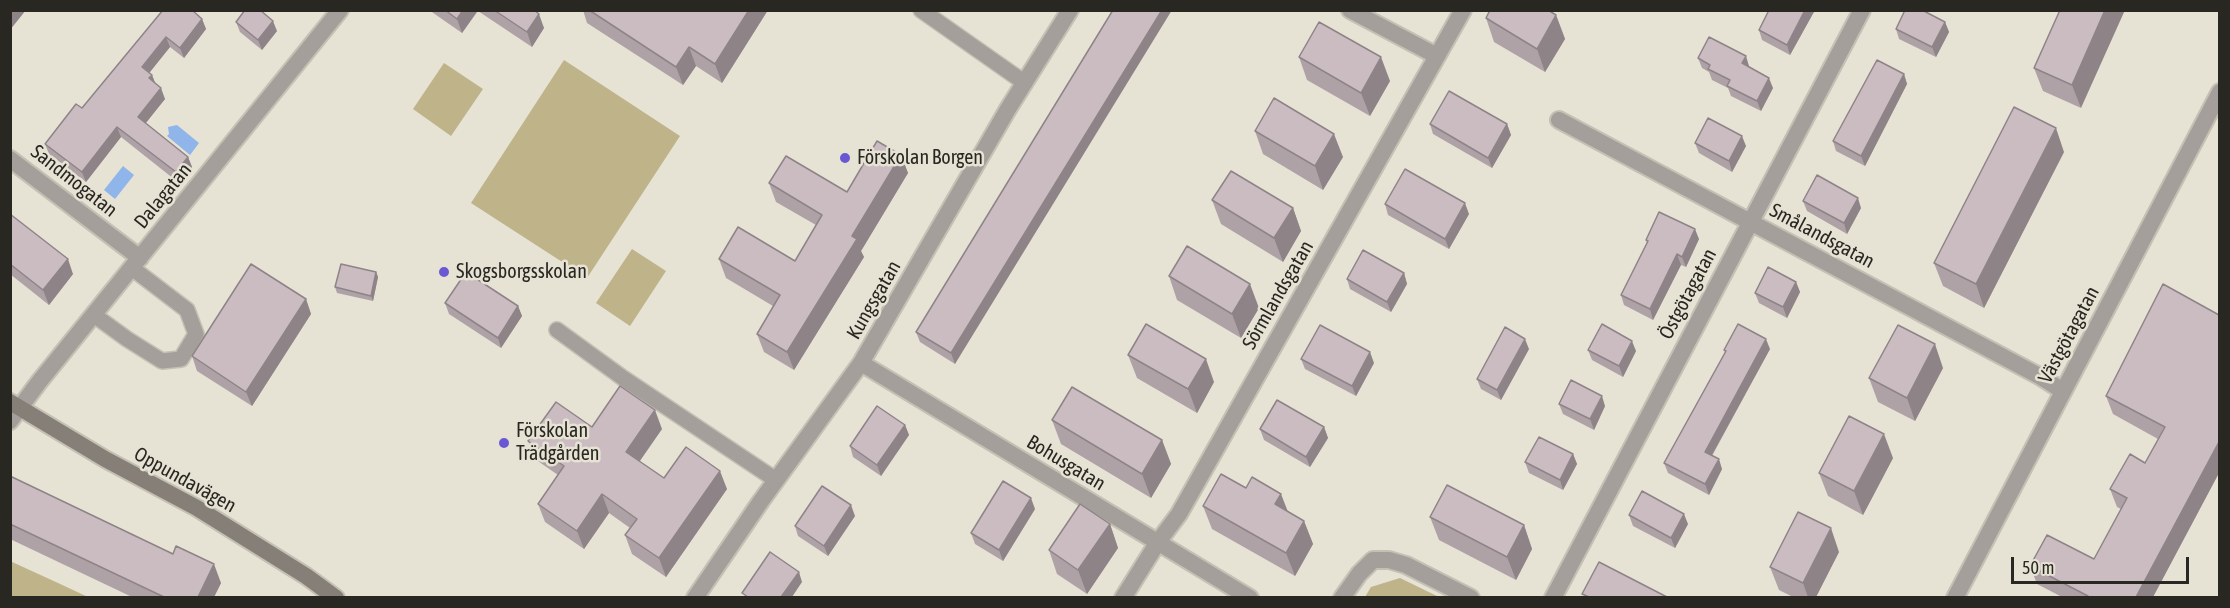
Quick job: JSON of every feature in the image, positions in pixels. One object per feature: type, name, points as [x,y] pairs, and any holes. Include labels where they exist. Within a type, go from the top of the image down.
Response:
[{"type":"main road","name":"Oppundavägen","points":[[14,410],[197,508],[336,597]]},
{"type":"street","name":"Dalagatan","points":[[14,410],[94,315],[340,10]]},
{"type":"street","name":"Kungsgatan","points":[[695,597],[861,363],[1024,83],[1070,10]]},
{"type":"street","points":[[1350,10],[1437,56]]},
{"type":"street","name":"Sörmlandsgatan","points":[[1123,597],[1179,514],[1463,10]]},
{"type":"street","name":"Östgötagatan","points":[[1553,597],[1862,10]]},
{"type":"street","name":"Västgötagatan","points":[[1955,597],[2220,92]]},
{"type":"street","name":"Smålandsgatan","points":[[1559,120],[2041,376],[2064,391]]},
{"type":"street","name":"Sandmogatan","points":[[10,159],[136,263]]},
{"type":"street","name":"Bohusgatan","points":[[861,363],[1250,597]]},
{"type":"street","points":[[1342,597],[1372,560],[1386,560],[1406,566],[1471,597]]},
{"type":"lane","points":[[921,10],[1024,83]]},
{"type":"lane","points":[[94,315],[162,361],[181,359],[196,334],[187,310],[136,263]]},
{"type":"lane","points":[[557,330],[623,378],[776,480]]},
{"type":"shaded area","points":[[564,60],[680,136],[587,278],[471,203]]},
{"type":"shaded area","points":[[444,63],[483,89],[451,136],[413,109]]},
{"type":"shaded area","points":[[632,249],[666,271],[630,326],[596,303]]},
{"type":"shaded area","points":[[10,561],[58,583],[88,597],[11,597]]},
{"type":"shaded area","points":[[1400,578],[1439,597],[1365,597],[1371,587]]},
{"type":"water","points":[[177,125],[199,143],[190,155],[167,136],[168,127]]},
{"type":"water","points":[[123,166],[134,175],[115,199],[104,190]]},
{"type":"building","points":[[163,10],[192,10],[202,19],[180,48],[166,37],[142,67],[152,75],[149,78],[161,88],[138,117],[188,157],[176,172],[117,127],[82,172],[45,144],[76,104],[82,108]]},
{"type":"building","points":[[245,10],[260,10],[273,21],[258,40],[236,22]]},
{"type":"building","points":[[445,10],[463,10],[457,19]]},
{"type":"building","points":[[494,10],[534,10],[539,14],[527,32]]},
{"type":"building","points":[[589,10],[749,10],[715,64],[689,47],[676,67]]},
{"type":"building","points":[[1113,10],[1162,10],[951,353],[916,332]]},
{"type":"building","points":[[1490,10],[1548,10],[1556,15],[1537,49],[1486,18]]},
{"type":"building","points":[[1769,10],[1805,10],[1787,45],[1759,30]]},
{"type":"building","points":[[1905,10],[1922,10],[1945,22],[1932,47],[1896,29]]},
{"type":"building","points":[[2060,10],[2105,10],[2072,85],[2034,68]]},
{"type":"building","points":[[1319,22],[1381,57],[1361,93],[1299,57]]},
{"type":"building","points":[[1709,37],[1746,56],[1742,63],[1769,78],[1757,101],[1727,86],[1730,80],[1708,69],[1710,65],[1698,58]]},
{"type":"building","points":[[1877,60],[1904,74],[1861,156],[1833,141]]},
{"type":"building","points":[[1449,91],[1507,124],[1488,158],[1430,124]]},
{"type":"building","points":[[1274,98],[1334,134],[1315,166],[1255,131]]},
{"type":"building","points":[[2014,107],[2056,128],[1976,284],[1934,263]]},
{"type":"building","points":[[1708,118],[1742,136],[1729,161],[1695,143]]},
{"type":"building","points":[[877,141],[901,155],[852,236],[857,239],[787,352],[757,334],[780,295],[719,259],[738,227],[795,261],[822,215],[769,183],[786,156],[847,192]]},
{"type":"building","points":[[1405,169],[1465,203],[1445,239],[1385,204]]},
{"type":"building","points":[[1231,171],[1293,208],[1274,238],[1212,200]]},
{"type":"building","points":[[1817,175],[1858,198],[1844,223],[1803,201]]},
{"type":"building","points":[[1659,212],[1695,229],[1682,257],[1677,254],[1650,309],[1621,295],[1648,241],[1646,240]]},
{"type":"building","points":[[10,214],[68,259],[43,290],[10,264]]},
{"type":"building","points":[[1187,246],[1250,284],[1232,314],[1169,276]]},
{"type":"building","points":[[1363,250],[1404,273],[1387,302],[1347,279]]},
{"type":"building","points":[[251,264],[306,299],[246,392],[192,356]]},
{"type":"building","points":[[341,264],[376,272],[371,296],[335,287]]},
{"type":"building","points":[[1768,267],[1796,282],[1783,307],[1755,293]]},
{"type":"building","points":[[466,272],[518,306],[498,338],[445,303]]},
{"type":"building","points":[[2163,284],[2220,314],[2220,440],[2136,597],[2087,597],[2030,566],[2047,535],[2094,559],[2127,498],[2110,489],[2130,454],[2145,463],[2165,427],[2106,396]]},
{"type":"building","points":[[1146,324],[1206,359],[1188,389],[1128,355]]},
{"type":"building","points":[[1602,324],[1632,341],[1619,366],[1588,350]]},
{"type":"building","points":[[1738,324],[1766,339],[1705,452],[1719,459],[1705,484],[1664,463],[1726,351],[1724,350]]},
{"type":"building","points":[[1320,325],[1370,352],[1352,386],[1301,359]]},
{"type":"building","points":[[1898,325],[1935,344],[1907,398],[1869,378]]},
{"type":"building","points":[[1505,327],[1525,339],[1497,390],[1477,379]]},
{"type":"building","points":[[1571,380],[1602,396],[1590,419],[1559,404]]},
{"type":"building","points":[[620,386],[655,410],[626,452],[664,478],[686,447],[720,471],[659,558],[625,535],[637,519],[602,494],[577,531],[538,504],[564,466],[528,441],[556,402],[592,427]]},
{"type":"building","points":[[1072,387],[1162,440],[1142,474],[1052,420]]},
{"type":"building","points":[[1277,400],[1324,427],[1306,457],[1260,429]]},
{"type":"building","points":[[877,406],[905,425],[877,465],[850,446]]},
{"type":"building","points":[[1849,416],[1884,434],[1854,491],[1819,473]]},
{"type":"building","points":[[1539,437],[1573,454],[1560,480],[1525,462]]},
{"type":"building","points":[[1221,474],[1246,488],[1252,477],[1281,494],[1275,504],[1304,521],[1286,553],[1203,506]]},
{"type":"building","points":[[10,476],[173,554],[176,546],[214,564],[198,597],[164,597],[10,524]]},
{"type":"building","points":[[1003,481],[1031,498],[999,550],[971,533]]},
{"type":"building","points":[[1447,485],[1524,525],[1507,557],[1430,517]]},
{"type":"building","points":[[822,486],[851,505],[824,546],[795,526]]},
{"type":"building","points":[[1642,491],[1684,514],[1671,538],[1629,515]]},
{"type":"building","points":[[1080,504],[1110,524],[1078,570],[1049,550]]},
{"type":"building","points":[[1798,512],[1831,528],[1803,583],[1770,567]]},
{"type":"building","points":[[770,552],[799,572],[781,597],[748,597],[742,593]]},
{"type":"building","points":[[1599,562],[1667,597],[1589,597],[1582,594]]},
{"type":"place","name":"Förskolan Borgen","points":[[845,158]]},
{"type":"place","name":"Skogsborgsskolan","points":[[444,272]]},
{"type":"place","name":"Förskolan Trädgården","points":[[504,443]]}]
